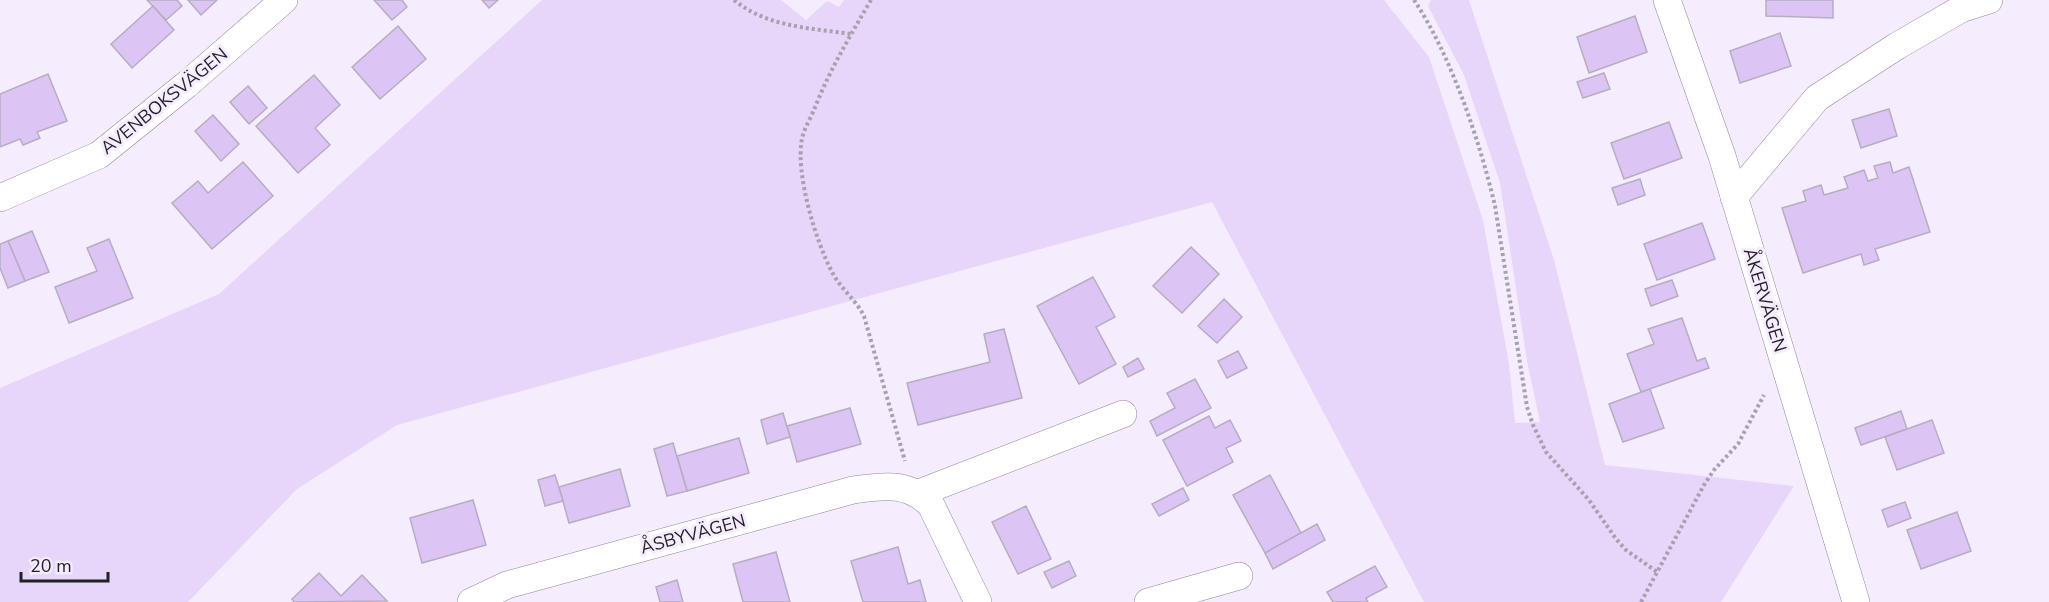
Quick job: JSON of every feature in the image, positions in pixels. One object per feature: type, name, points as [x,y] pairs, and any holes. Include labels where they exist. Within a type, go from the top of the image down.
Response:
[{"type":"street","name":"AVENBOKSVÄGEN","points":[[0,198],[99,155],[186,85],[284,0]]},
{"type":"street","name":"ÅKERVÄGEN","points":[[1667,0],[1722,156],[1856,602]]},
{"type":"street","points":[[1734,197],[1817,98],[1897,46],[1952,14],[1989,0]]},
{"type":"street","name":"ÅSBYVÄGEN","points":[[471,602],[507,585],[853,490],[887,485],[909,490],[1123,414]]},
{"type":"street","points":[[909,490],[931,505],[978,602]]},
{"type":"street","points":[[1148,602],[1239,576]]},
{"type":"path","points":[[734,0],[761,17],[778,23],[851,34]]},
{"type":"path","points":[[871,0],[820,95],[802,138],[801,154],[806,192],[820,248],[833,275],[859,306],[873,344],[906,465],[909,490]]},
{"type":"path","points":[[1415,1],[1453,78],[1489,179],[1527,407],[1533,425],[1546,452],[1589,500],[1616,539],[1626,550],[1657,572]]},
{"type":"path","points":[[1641,602],[1704,485],[1714,470],[1738,444],[1771,380],[1787,372]]},
{"type":"shaded area","points":[[542,0],[781,0],[806,20],[827,1],[839,7],[844,0],[1384,0],[1429,57],[1483,220],[1509,364],[1515,423],[1540,422],[1527,361],[1500,183],[1464,75],[1428,6],[1431,0],[1469,0],[1554,260],[1605,465],[1794,486],[1721,602],[1424,602],[1212,202],[397,425],[297,489],[188,602],[0,602],[0,388],[219,294]]},
{"type":"building","points":[[147,0],[177,0],[182,6],[166,20]]},
{"type":"building","points":[[188,0],[217,0],[201,15]]},
{"type":"building","points":[[374,0],[402,0],[407,7],[392,20]]},
{"type":"building","points":[[482,0],[498,0],[489,8]]},
{"type":"building","points":[[1766,0],[1833,0],[1833,18],[1766,16]]},
{"type":"building","points":[[153,6],[174,30],[132,68],[111,44]]},
{"type":"building","points":[[1635,16],[1647,52],[1589,73],[1577,37]]},
{"type":"building","points":[[398,26],[426,59],[380,99],[352,67]]},
{"type":"building","points":[[1780,33],[1791,66],[1740,83],[1730,51]]},
{"type":"building","points":[[1604,73],[1610,89],[1583,98],[1577,82]]},
{"type":"building","points":[[48,74],[67,121],[37,132],[40,138],[23,145],[20,139],[0,147],[0,94]]},
{"type":"building","points":[[314,75],[340,105],[315,128],[330,145],[298,173],[256,126]]},
{"type":"building","points":[[248,86],[267,108],[249,124],[230,102]]},
{"type":"building","points":[[1889,109],[1897,136],[1861,148],[1852,120]]},
{"type":"building","points":[[213,115],[239,144],[221,161],[195,131]]},
{"type":"building","points":[[1669,122],[1682,158],[1624,179],[1611,143]]},
{"type":"building","points":[[243,162],[273,196],[212,249],[172,203],[198,181],[208,193]]},
{"type":"building","points":[[1890,162],[1893,173],[1909,167],[1930,232],[1875,249],[1879,260],[1864,265],[1861,254],[1803,273],[1782,208],[1806,201],[1803,191],[1821,185],[1824,195],[1848,188],[1844,177],[1864,170],[1868,181],[1878,178],[1874,166]]},
{"type":"building","points":[[1640,179],[1645,195],[1618,205],[1612,188]]},
{"type":"building","points":[[1702,223],[1715,259],[1657,280],[1644,244]]},
{"type":"building","points":[[32,231],[49,272],[25,281],[8,241]]},
{"type":"building","points":[[109,239],[133,298],[69,323],[55,287],[97,271],[87,248]]},
{"type":"building","points":[[8,241],[25,281],[8,288],[0,268],[0,244]]},
{"type":"building","points":[[1191,247],[1219,274],[1182,313],[1153,286]]},
{"type":"building","points":[[1093,277],[1115,317],[1096,327],[1116,364],[1079,384],[1037,306]]},
{"type":"building","points":[[1672,280],[1678,296],[1651,306],[1645,289]]},
{"type":"building","points":[[1224,299],[1242,317],[1217,343],[1198,326]]},
{"type":"building","points":[[1682,318],[1697,361],[1705,358],[1709,368],[1641,392],[1627,354],[1654,344],[1648,329]]},
{"type":"building","points":[[1004,329],[1022,398],[918,425],[907,383],[990,362],[984,334]]},
{"type":"building","points":[[1238,351],[1247,368],[1227,378],[1218,361]]},
{"type":"building","points":[[1138,358],[1144,369],[1128,377],[1123,367]]},
{"type":"building","points":[[1195,379],[1211,408],[1157,436],[1150,421],[1175,408],[1167,393]]},
{"type":"building","points":[[1650,389],[1664,428],[1623,442],[1609,404]]},
{"type":"building","points":[[850,408],[861,444],[797,462],[787,426]]},
{"type":"building","points":[[1901,411],[1907,429],[1861,445],[1855,428]]},
{"type":"building","points":[[783,413],[790,437],[767,444],[761,420]]},
{"type":"building","points":[[1209,416],[1215,428],[1230,420],[1241,441],[1226,448],[1233,462],[1187,486],[1163,440]]},
{"type":"building","points":[[1932,420],[1944,453],[1897,470],[1885,437]]},
{"type":"building","points":[[739,438],[749,473],[687,491],[677,456]]},
{"type":"building","points":[[673,443],[687,491],[667,496],[654,449]]},
{"type":"building","points":[[620,469],[630,506],[569,523],[559,487]]},
{"type":"building","points":[[555,475],[563,501],[545,506],[538,480]]},
{"type":"building","points":[[1270,475],[1301,533],[1265,553],[1233,495]]},
{"type":"building","points":[[1183,488],[1189,500],[1159,516],[1152,504]]},
{"type":"building","points":[[473,500],[486,545],[422,563],[410,518]]},
{"type":"building","points":[[1905,502],[1911,518],[1888,527],[1882,510]]},
{"type":"building","points":[[1026,506],[1051,559],[1018,574],[992,522]]},
{"type":"building","points":[[1957,512],[1971,551],[1921,569],[1907,530]]},
{"type":"building","points":[[1317,524],[1325,540],[1273,569],[1265,553]]},
{"type":"building","points":[[898,547],[908,584],[920,580],[926,602],[863,602],[851,561]]},
{"type":"building","points":[[776,552],[790,602],[743,602],[733,564]]},
{"type":"building","points":[[1069,561],[1076,576],[1052,588],[1044,572]]},
{"type":"building","points":[[1375,566],[1387,587],[1366,598],[1368,602],[1333,602],[1327,592]]},
{"type":"building","points":[[319,573],[341,596],[362,575],[387,601],[294,602],[292,599]]},
{"type":"building","points":[[677,580],[683,602],[660,602],[656,587]]}]
